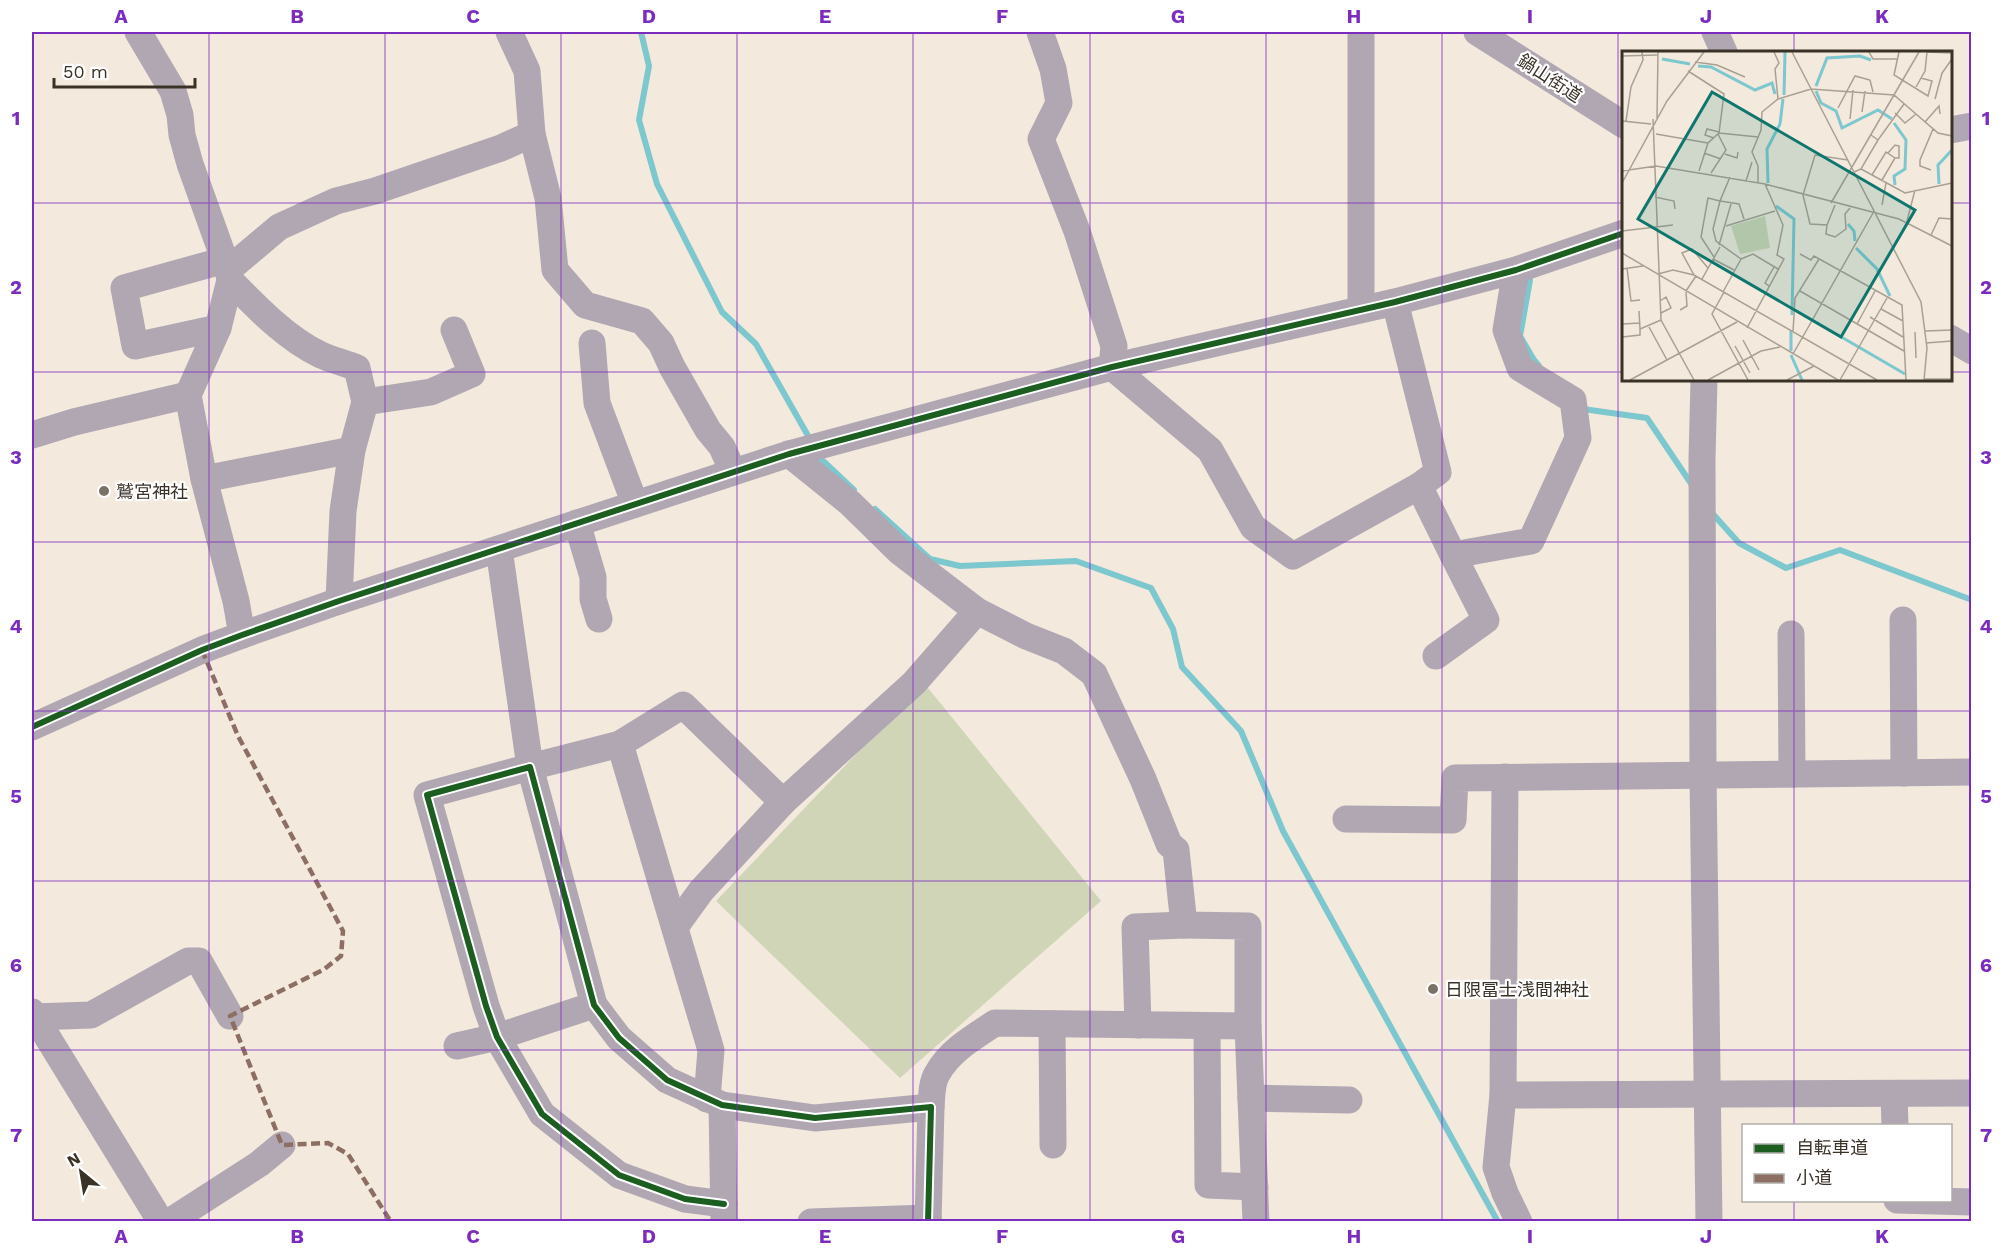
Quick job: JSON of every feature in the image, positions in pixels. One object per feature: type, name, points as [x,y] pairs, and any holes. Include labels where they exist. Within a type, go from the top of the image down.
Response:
[{"type":"street","points":[[138,32],[173,91],[190,164],[228,270],[255,306],[286,332],[320,354],[357,368],[365,402],[352,450],[343,511],[339,601]]},
{"type":"street","points":[[509,32],[527,71],[532,134],[548,198],[555,270],[585,305],[642,321],[661,343],[672,368],[708,430],[722,447],[733,472]]},
{"type":"street","points":[[1040,32],[1053,69],[1059,103],[1041,139],[1077,231],[1114,346],[1112,367]]},
{"type":"street","points":[[1361,32],[1361,309]]},
{"type":"street","name":"鍋山街道","points":[[1477,32],[1622,124]]},
{"type":"street","points":[[1715,32],[1724,51]]},
{"type":"street","points":[[1952,130],[1971,126]]},
{"type":"street","points":[[218,328],[135,346],[124,288],[228,270],[279,227],[289,222],[336,201],[375,191],[532,134]]},
{"type":"street","points":[[32,727],[202,650],[242,635],[339,601],[789,454],[1112,367],[1395,302],[1516,270],[1622,233]]},
{"type":"street","points":[[228,270],[218,328],[188,395],[204,479],[236,601],[242,635]]},
{"type":"street","points":[[1453,555],[1531,541],[1578,438],[1573,400],[1521,368],[1506,330],[1516,270]]},
{"type":"street","points":[[1112,367],[1210,450],[1253,527],[1293,556],[1419,486],[1438,472],[1395,302]]},
{"type":"street","points":[[365,402],[431,392],[472,374],[454,330]]},
{"type":"street","points":[[1952,339],[1971,351]]},
{"type":"street","points":[[592,343],[597,403],[635,504]]},
{"type":"street","points":[[1704,381],[1703,775],[1709,1221]]},
{"type":"street","points":[[32,435],[74,422],[188,395]]},
{"type":"street","points":[[204,479],[352,450]]},
{"type":"street","points":[[789,454],[850,503],[900,552],[977,611],[1026,636],[1064,651],[1095,674],[1143,779],[1169,844],[1176,850],[1184,925]]},
{"type":"street","points":[[1419,486],[1486,620],[1436,656]]},
{"type":"street","points":[[577,523],[593,577],[593,599],[599,619]]},
{"type":"street","points":[[500,549],[530,767],[594,1005],[619,1038],[667,1080],[715,1102],[815,1118],[931,1107]]},
{"type":"street","points":[[675,927],[701,891],[783,802],[914,682],[977,611]]},
{"type":"street","points":[[1903,620],[1905,773]]},
{"type":"street","points":[[1791,634],[1792,774]]},
{"type":"street","points":[[620,744],[711,1050],[724,1213],[619,1175],[543,1114],[497,1037],[486,1006],[427,795],[620,744],[682,705],[783,802]]},
{"type":"street","points":[[1346,819],[1453,820],[1455,778],[1971,772]]},
{"type":"street","points":[[1505,777],[1503,1095],[1496,1167],[1505,1193],[1519,1221]]},
{"type":"street","points":[[1138,1025],[1135,927],[1184,925],[1248,927],[1248,1026],[1256,1221]]},
{"type":"street","points":[[33,1014],[91,1014],[188,961],[199,961],[230,1016]]},
{"type":"street","points":[[457,1046],[497,1037],[594,1005]]},
{"type":"street","points":[[33,1014],[160,1221]]},
{"type":"street","points":[[811,1221],[928,1220],[933,1084],[937,1073],[962,1045],[995,1023],[1248,1026]]},
{"type":"street","points":[[1052,1024],[1053,1145]]},
{"type":"street","points":[[1207,1026],[1208,1185],[1255,1187]]},
{"type":"street","points":[[1894,1094],[1895,1124]]},
{"type":"street","points":[[1503,1095],[1971,1094]]},
{"type":"street","points":[[1251,1098],[1349,1100]]},
{"type":"street","points":[[169,1221],[259,1164],[282,1145]]},
{"type":"street","points":[[1952,1201],[1971,1202]]},
{"type":"green space","points":[[924,683],[1101,901],[900,1078],[716,901]]},
{"type":"waterway","points":[[641,32],[649,66],[639,120],[657,184],[722,312],[756,344],[811,441]]},
{"type":"waterway","points":[[1530,280],[1520,336],[1539,366]]},
{"type":"waterway","points":[[1581,407],[1647,418],[1692,485]]},
{"type":"waterway","points":[[817,453],[854,490]]},
{"type":"waterway","points":[[875,509],[930,559],[960,566],[1076,561],[1151,588],[1173,629],[1182,667],[1241,731],[1283,831],[1498,1222]]},
{"type":"waterway","points":[[1712,513],[1739,543],[1786,568],[1840,550],[1972,600]]},
{"type":"marked path","points":[[202,650],[238,736],[343,931],[341,956],[323,970],[230,1016],[282,1145],[328,1143],[348,1154],[391,1222]]},
{"type":"cycle path","points":[[32,727],[202,650],[242,635],[339,601],[789,454],[1112,367],[1395,302],[1516,270],[1622,234]]},
{"type":"cycle path","points":[[724,1204],[685,1199],[619,1175],[542,1114],[497,1037],[486,1006],[427,795],[530,767],[594,1005],[619,1038],[667,1080],[722,1105],[815,1118],[931,1107],[928,1222]]},
{"type":"place","name":"鷲宮神社","points":[[104,491]]},
{"type":"place","name":"日限冨士浅間神社","points":[[1433,989]]}]
